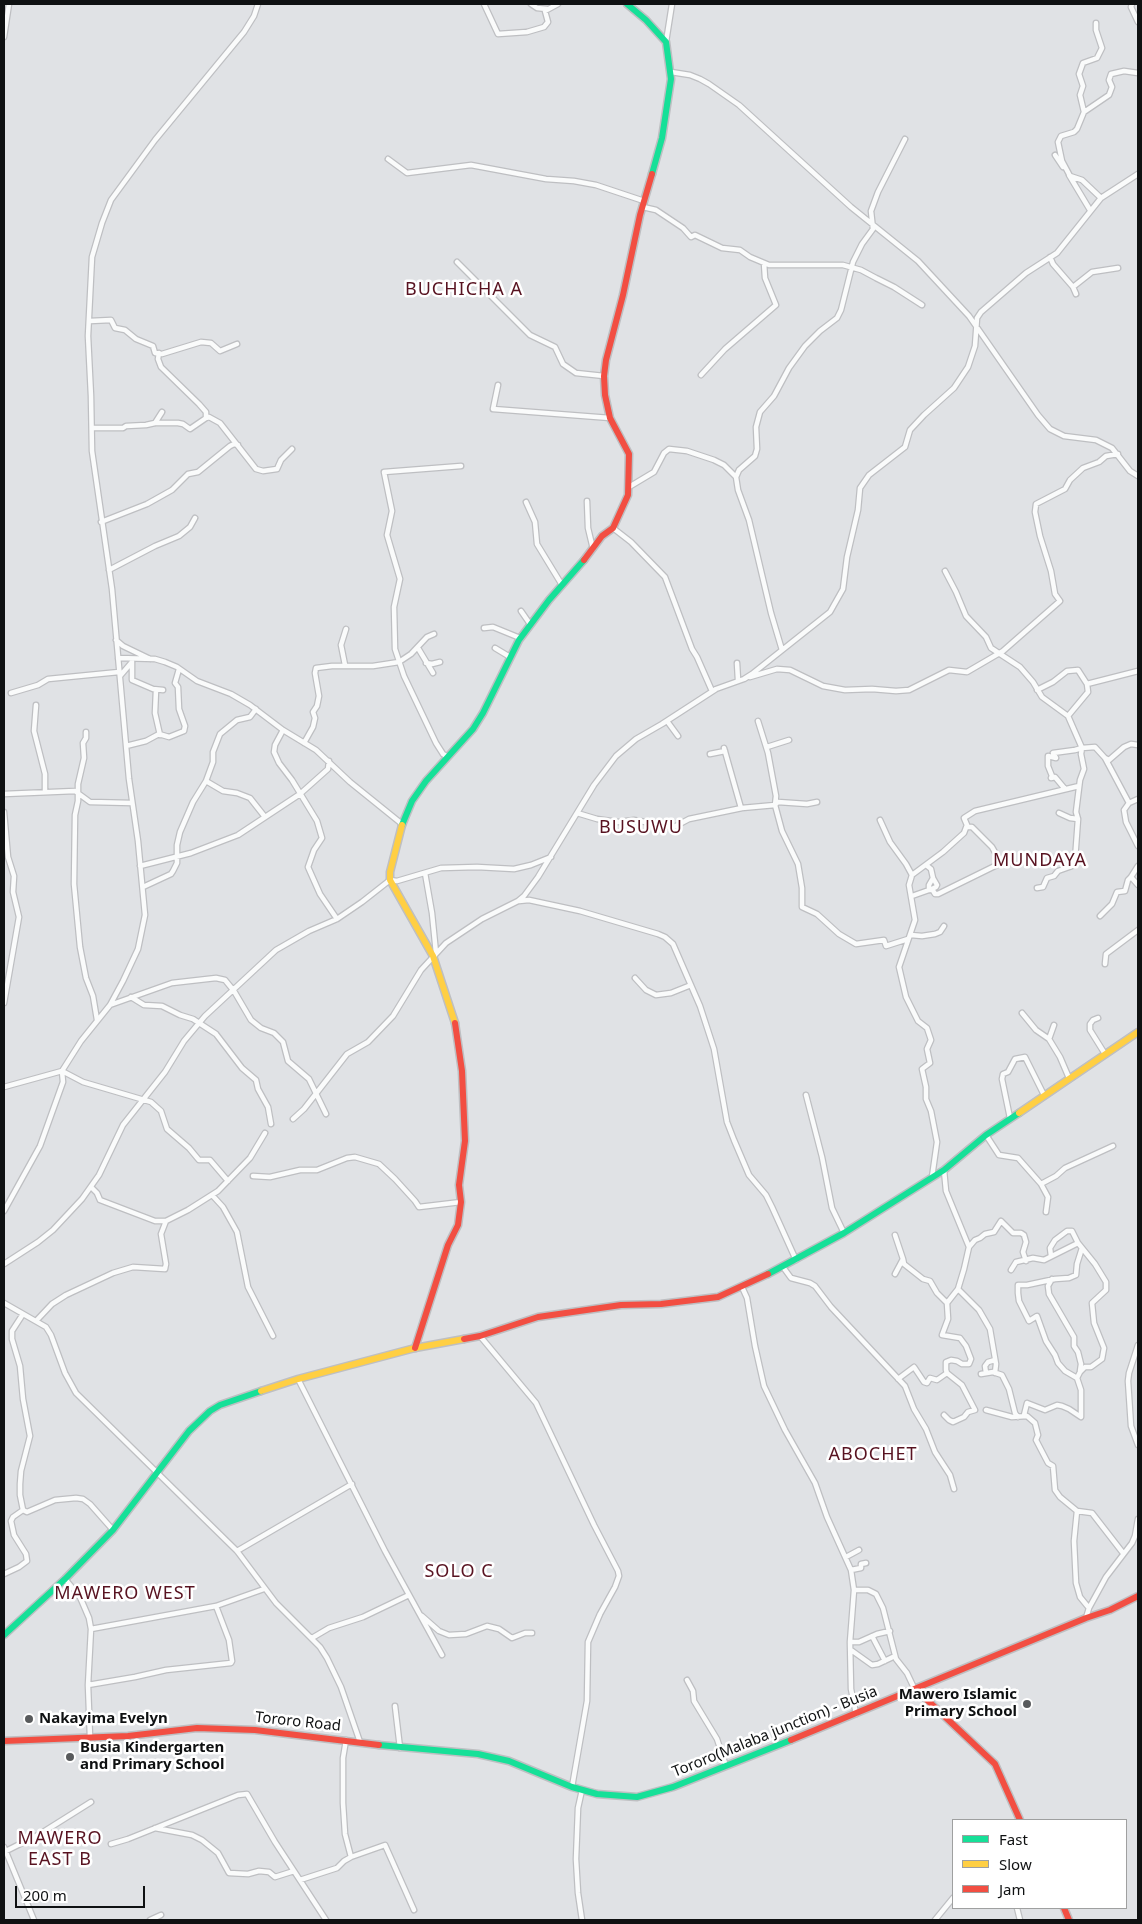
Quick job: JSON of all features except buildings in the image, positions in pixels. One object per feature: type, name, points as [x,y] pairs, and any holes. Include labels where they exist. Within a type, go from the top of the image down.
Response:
[{"type":"main road","points":[[415,1348],[448,1245],[458,1225],[464,1141],[462,1062],[456,1028],[435,955],[390,880],[392,859],[402,824],[412,801],[426,781],[473,729],[483,714],[510,657],[530,624],[602,536],[613,528],[624,507],[630,487],[629,454],[610,418],[605,395],[604,376],[606,360],[644,204],[662,138],[671,72],[666,42],[646,20],[627,4]]},
{"type":"main road","points":[[4,1634],[65,1579],[113,1530],[189,1431],[215,1408],[229,1401],[298,1379],[415,1348],[480,1336],[538,1317],[621,1305],[661,1304],[718,1297],[784,1267],[844,1233],[944,1170],[986,1134],[1138,1032]]},
{"type":"main road","name":"Tororo(Malaba junction) - Busia","points":[[582,1790],[609,1796],[637,1797],[666,1789],[856,1714],[1086,1618],[1110,1610],[1138,1596]]},
{"type":"main road","points":[[913,1690],[923,1696],[996,1764],[1020,1819]]},
{"type":"main road","name":"Tororo Road","points":[[4,1740],[128,1736],[190,1728],[255,1730],[400,1748],[493,1757],[534,1770],[582,1790]]},
{"type":"street","points":[[4,37],[9,4]]},
{"type":"street","points":[[4,1211],[40,1146],[63,1082],[62,1071],[97,1020],[110,1005],[132,962],[142,934],[144,914],[143,887],[132,803],[109,570],[92,451],[88,363],[92,257],[102,223],[112,200],[156,140],[244,32],[254,16],[258,4]]},
{"type":"street","points":[[484,4],[498,34],[527,32],[544,27],[548,22],[545,13],[547,9]]},
{"type":"street","points":[[531,4],[537,8],[547,9],[558,4]]},
{"type":"street","points":[[666,42],[672,4]]},
{"type":"street","points":[[1132,4],[1131,7],[1138,22]]},
{"type":"street","points":[[1084,112],[1080,95],[1083,86],[1079,74],[1083,63],[1097,58],[1102,48],[1096,30],[1096,23]]},
{"type":"street","points":[[1090,210],[1062,160],[1058,142],[1061,136],[1074,132],[1077,129],[1084,112],[1109,95],[1112,87],[1109,80],[1111,74],[1124,71],[1138,73]]},
{"type":"street","points":[[671,72],[690,75],[700,79],[739,105],[851,207],[918,260],[969,316],[1038,416],[1050,429],[1064,436],[1096,440],[1112,448],[1130,472],[1138,476]]},
{"type":"street","points":[[782,650],[771,613],[749,520],[738,490],[736,477],[739,470],[755,456],[757,449],[756,427],[760,412],[774,396],[789,368],[808,342],[837,318],[841,310],[852,268],[862,244],[873,229],[871,211],[875,198],[905,139]]},
{"type":"street","points":[[1055,155],[1070,176],[1082,180],[1101,198]]},
{"type":"street","points":[[388,159],[407,173],[471,165],[546,179],[596,185],[656,210],[683,228],[691,237],[695,235],[722,248],[740,250],[750,257],[769,265],[843,265],[861,270],[894,287],[922,305]]},
{"type":"street","points":[[744,679],[830,612],[843,589],[847,557],[858,510],[860,488],[869,475],[905,447],[910,430],[954,388],[968,367],[978,329],[977,318],[989,303],[1026,273],[1057,253],[1101,198],[1138,174]]},
{"type":"street","points":[[1050,257],[1053,264],[1073,287],[1076,294]]},
{"type":"street","points":[[457,262],[530,335],[555,347],[563,364],[576,373],[604,376]]},
{"type":"street","points":[[701,375],[725,350],[776,305],[765,278],[764,263]]},
{"type":"street","points":[[1073,287],[1092,272],[1118,268]]},
{"type":"street","points":[[90,320],[111,320],[115,328],[125,330],[136,339],[153,346],[156,353],[201,342],[211,343],[220,351],[237,344]]},
{"type":"street","points":[[159,353],[158,359],[161,368],[199,404],[206,412],[206,418]]},
{"type":"street","points":[[498,385],[493,409],[610,418]]},
{"type":"street","points":[[155,422],[162,412]]},
{"type":"street","points":[[92,428],[123,428],[155,422],[178,423],[190,429],[209,417],[220,423],[252,466],[263,471],[277,469],[281,460],[292,449]]},
{"type":"street","points":[[101,522],[147,504],[172,490],[188,474],[198,472],[230,446],[238,445]]},
{"type":"street","points":[[630,487],[654,472],[664,453],[669,449],[687,450],[714,460],[724,465],[736,477]]},
{"type":"street","points":[[293,1119],[304,1109],[347,1054],[368,1042],[393,1016],[421,970],[446,943],[474,923],[518,901],[524,896],[538,877],[594,786],[616,756],[636,739],[712,691],[738,680],[778,669],[790,670],[824,686],[838,689],[902,691],[909,690],[949,670],[968,672],[1000,653],[1060,600],[1055,594],[1051,571],[1040,536],[1035,512],[1036,504],[1065,489],[1070,480],[1083,468],[1099,462],[1106,456],[1118,454]]},
{"type":"street","points":[[448,758],[443,754],[436,742],[395,650],[394,607],[400,579],[387,535],[392,511],[384,472],[461,466]]},
{"type":"street","points":[[588,501],[588,528],[593,549]]},
{"type":"street","points":[[526,502],[535,522],[537,544],[562,585]]},
{"type":"street","points":[[109,570],[155,546],[182,535],[183,531],[190,527],[195,518]]},
{"type":"street","points":[[613,528],[631,542],[664,577],[692,649],[698,657],[712,691]]},
{"type":"street","points":[[945,571],[966,616],[986,637],[991,648],[1020,667],[1029,676],[1045,700],[1068,716],[1082,748],[1081,754],[1084,769],[1079,786],[1076,812],[1078,819],[1075,856],[1072,866],[1058,871],[1054,876],[1047,878],[1043,887],[1037,888]]},
{"type":"street","points":[[521,611],[530,624]]},
{"type":"street","points":[[484,628],[493,627],[520,638]]},
{"type":"street","points":[[344,666],[341,644],[346,629]]},
{"type":"street","points":[[304,743],[313,727],[314,712],[317,706],[316,668],[373,666],[399,662],[418,648],[427,637],[434,634]]},
{"type":"street","points":[[116,640],[123,646],[150,659]]},
{"type":"street","points":[[418,648],[432,673]]},
{"type":"street","points":[[495,648],[510,657]]},
{"type":"street","points":[[118,658],[150,659],[165,662],[196,681],[231,694],[316,750],[350,782],[402,824]]},
{"type":"street","points":[[11,693],[38,685],[48,679],[70,675],[119,674],[138,659]]},
{"type":"street","points":[[132,662],[132,680],[156,690],[163,690]]},
{"type":"street","points":[[426,663],[440,662]]},
{"type":"street","points":[[737,663],[738,680]]},
{"type":"street","points":[[126,746],[160,735],[169,738],[184,731],[185,726],[179,709],[178,687],[175,683],[179,669]]},
{"type":"street","points":[[1038,690],[1053,682],[1064,673],[1078,670],[1087,684],[1087,694],[1077,703],[1068,716]]},
{"type":"street","points":[[1087,684],[1138,671]]},
{"type":"street","points":[[156,690],[155,713],[160,735]]},
{"type":"street","points":[[36,705],[34,731],[45,774],[45,792]]},
{"type":"street","points":[[143,887],[170,874],[177,863],[180,832],[193,802],[206,781],[213,752],[220,734],[238,720],[250,717],[256,709]]},
{"type":"street","points":[[667,721],[678,736]]},
{"type":"street","points":[[758,721],[767,747],[776,796],[775,805],[782,830],[798,864],[802,888],[802,907],[817,914],[839,934],[856,944],[884,940],[886,946],[910,937],[935,934],[940,932],[944,926]]},
{"type":"street","points":[[283,730],[275,745],[274,752],[279,763],[292,780],[317,821],[322,838],[314,850],[308,867],[320,894],[337,919]]},
{"type":"street","points":[[86,732],[86,738],[83,743],[84,758],[80,771],[74,842],[76,917],[86,978],[93,996],[97,1020]]},
{"type":"street","points":[[767,747],[789,740]]},
{"type":"street","points":[[1105,758],[1111,759],[1120,749],[1138,745]]},
{"type":"street","points":[[1065,789],[1056,777],[1051,778],[1048,756],[1056,758],[1053,753],[1082,748],[1095,748],[1105,758],[1129,802]]},
{"type":"street","points":[[710,754],[725,750],[741,808]]},
{"type":"street","points":[[140,866],[200,850],[238,835],[300,794],[328,769],[329,761]]},
{"type":"street","points":[[206,781],[223,791],[237,793],[250,798],[265,817]]},
{"type":"street","points":[[932,1177],[937,1142],[931,1112],[926,1099],[926,1087],[922,1068],[930,1063],[927,1049],[931,1040],[927,1028],[918,1021],[906,997],[899,967],[916,920],[909,885],[912,875],[964,833],[967,827],[964,818],[975,811],[1030,797],[1054,794],[1079,786]]},
{"type":"street","points":[[4,794],[75,791],[87,802],[132,803]]},
{"type":"street","points":[[1138,799],[1129,802],[1124,808],[1124,817],[1138,846]]},
{"type":"street","points":[[577,813],[597,819],[618,822],[634,820],[674,827],[690,819],[741,808],[775,805],[778,802],[807,804],[817,802]]},
{"type":"street","points":[[4,812],[8,857],[14,876],[14,892],[19,917],[4,1003]]},
{"type":"street","points":[[1059,813],[1078,819]]},
{"type":"street","points":[[880,820],[890,842],[912,875]]},
{"type":"street","points":[[926,865],[931,869],[934,878],[929,885],[931,890],[938,894],[1001,862],[992,847],[972,827],[967,827]]},
{"type":"street","points":[[4,1264],[22,1254],[53,1230],[91,1187],[106,1163],[123,1125],[165,1072],[184,1041],[205,1016],[276,950],[309,931],[337,919],[390,880],[397,881],[441,868],[514,869],[531,865],[550,857]]},
{"type":"street","points":[[1100,916],[1112,904],[1117,892],[1125,891],[1128,880],[1138,866]]},
{"type":"street","points":[[425,873],[432,913],[435,955]]},
{"type":"street","points":[[1131,877],[1138,885]]},
{"type":"street","points":[[912,896],[931,890]]},
{"type":"street","points":[[518,901],[529,900],[580,911],[665,937],[672,944],[700,1006],[714,1050],[727,1122],[734,1140],[749,1175],[766,1195],[796,1260]]},
{"type":"street","points":[[1106,964],[1106,954],[1138,930]]},
{"type":"street","points":[[110,1005],[172,983],[216,978],[225,980],[234,990],[252,1020],[261,1028],[274,1033],[283,1042],[288,1061],[309,1079],[326,1114]]},
{"type":"street","points":[[635,978],[646,990],[656,994],[671,994],[691,984]]},
{"type":"street","points":[[131,997],[144,1005],[162,1006],[193,1019],[216,1034],[242,1068],[256,1080],[258,1089],[268,1106],[270,1124]]},
{"type":"street","points":[[1022,1013],[1036,1030],[1049,1040],[1060,1057],[1069,1078]]},
{"type":"street","points":[[1098,1018],[1090,1024],[1090,1030],[1105,1054]]},
{"type":"street","points":[[1049,1040],[1054,1026]]},
{"type":"street","points":[[1010,1118],[1002,1079],[1003,1074],[1008,1072],[1015,1059],[1025,1057],[1044,1095]]},
{"type":"street","points":[[4,1087],[62,1071],[83,1082],[142,1101],[151,1102],[161,1111],[167,1129],[190,1148],[199,1160],[210,1160],[228,1181]]},
{"type":"street","points":[[806,1095],[822,1157],[832,1208],[844,1233]]},
{"type":"street","points":[[91,1187],[98,1192],[100,1200],[155,1221],[166,1221],[212,1195],[228,1181],[255,1153],[265,1133]]},
{"type":"street","points":[[986,1134],[999,1155],[1018,1158],[1042,1184],[1048,1197],[1046,1212]]},
{"type":"street","points":[[1042,1184],[1065,1168],[1113,1146]]},
{"type":"street","points":[[253,1176],[270,1177],[300,1170],[318,1170],[347,1158],[355,1157],[379,1164],[396,1179],[419,1207],[461,1202]]},
{"type":"street","points":[[944,1170],[946,1191],[969,1247],[958,1289],[947,1303]]},
{"type":"street","points":[[212,1195],[223,1207],[237,1232],[248,1288],[273,1336]]},
{"type":"street","points":[[36,1320],[52,1304],[66,1295],[118,1271],[133,1267],[165,1269],[166,1264],[161,1231],[155,1221]]},
{"type":"street","points":[[161,1231],[166,1221]]},
{"type":"street","points":[[969,1247],[975,1240],[994,1232],[1002,1221],[1013,1233],[1024,1235],[1026,1242],[1023,1252],[1026,1261]]},
{"type":"street","points":[[1051,1256],[1050,1248],[1059,1235],[1073,1231],[1078,1243],[1095,1264],[1106,1282],[1106,1290],[1092,1303],[1094,1323],[1104,1348],[1102,1359],[1091,1366],[1085,1367],[1077,1378]]},
{"type":"street","points":[[895,1235],[904,1264],[923,1279],[930,1281],[937,1293],[947,1303],[948,1319],[942,1335],[960,1338],[966,1346],[971,1359],[969,1364],[962,1364],[951,1360],[946,1362],[947,1373],[962,1385],[976,1410],[968,1412],[964,1417],[953,1422],[944,1415]]},
{"type":"street","points":[[1011,1270],[1016,1262],[1032,1258],[1044,1260],[1078,1243]]},
{"type":"street","points":[[1024,1415],[1027,1403],[1045,1410],[1057,1405],[1062,1406],[1081,1417],[1081,1390],[1077,1378],[1065,1371],[1058,1363],[1046,1341],[1037,1316],[1029,1321],[1019,1301],[1018,1285],[1069,1278],[1076,1275],[1082,1248]]},
{"type":"street","points":[[895,1274],[903,1258]]},
{"type":"street","points":[[784,1267],[790,1278],[815,1286],[831,1307],[908,1392],[914,1409],[950,1475],[954,1489]]},
{"type":"street","points":[[1052,1279],[1048,1286],[1049,1294],[1074,1337],[1074,1346],[1078,1352],[1081,1364],[1080,1372]]},
{"type":"street","points":[[742,1287],[747,1298],[754,1346],[764,1386],[785,1430],[815,1483],[827,1517],[851,1570],[854,1590],[850,1642],[852,1650],[851,1689],[856,1714]]},
{"type":"street","points":[[958,1289],[973,1303],[986,1321],[994,1346],[995,1373]]},
{"type":"street","points":[[4,1304],[46,1327],[51,1335],[65,1373],[76,1393],[237,1551],[284,1613],[312,1638],[325,1655],[337,1678],[360,1742]]},
{"type":"street","points":[[23,1314],[12,1331],[12,1339],[20,1366],[23,1399],[30,1436],[21,1471],[20,1495],[23,1510]]},
{"type":"street","points":[[480,1336],[536,1403],[594,1525],[618,1570],[619,1576],[616,1587],[600,1614],[588,1642],[587,1700],[572,1786]]},
{"type":"street","points":[[1138,1345],[1129,1373],[1128,1387],[1131,1426],[1138,1444]]},
{"type":"street","points":[[994,1360],[988,1362],[984,1373],[1002,1375],[1009,1389],[1018,1418]]},
{"type":"street","points":[[898,1379],[914,1367],[924,1382],[928,1383],[930,1378],[937,1380],[947,1373]]},
{"type":"street","points":[[298,1379],[409,1595],[442,1655]]},
{"type":"street","points":[[986,1410],[1000,1415],[1018,1418],[1024,1415],[1032,1418],[1038,1435],[1036,1440],[1048,1463],[1053,1466],[1055,1490],[1060,1497],[1077,1511],[1092,1513],[1124,1553]]},
{"type":"street","points":[[237,1551],[352,1484]]},
{"type":"street","points":[[23,1510],[28,1512],[55,1500],[83,1499],[90,1504],[113,1530]]},
{"type":"street","points":[[4,1574],[27,1561],[26,1554],[14,1536],[11,1521],[13,1517],[23,1510]]},
{"type":"street","points":[[1077,1511],[1074,1542],[1076,1583],[1080,1597],[1089,1608]]},
{"type":"street","points":[[1086,1618],[1089,1608],[1111,1568],[1135,1536],[1138,1519]]},
{"type":"street","points":[[846,1558],[859,1550]]},
{"type":"street","points":[[851,1570],[861,1568],[861,1564],[866,1563]]},
{"type":"street","points":[[65,1579],[80,1597],[89,1618],[91,1629],[88,1685],[90,1737]]},
{"type":"street","points":[[91,1629],[216,1606],[264,1589]]},
{"type":"street","points":[[854,1590],[874,1592],[883,1608],[895,1656],[907,1673],[913,1690]]},
{"type":"street","points":[[312,1638],[329,1628],[363,1617],[409,1595]]},
{"type":"street","points":[[88,1685],[135,1678],[166,1670],[231,1663],[229,1640],[216,1606]]},
{"type":"street","points":[[419,1614],[439,1632],[449,1635],[466,1634],[487,1626],[499,1629],[512,1638],[524,1633],[532,1634]]},
{"type":"street","points":[[850,1642],[859,1642],[890,1631]]},
{"type":"street","points":[[872,1636],[886,1660]]},
{"type":"street","points":[[852,1650],[872,1665],[895,1656]]},
{"type":"street","points":[[687,1680],[693,1691],[694,1701],[721,1747],[726,1766]]},
{"type":"street","points":[[395,1706],[400,1748]]},
{"type":"street","points":[[346,1740],[343,1758],[343,1803],[345,1834],[351,1857]]},
{"type":"street","points":[[582,1790],[578,1808],[576,1859],[582,1920]]},
{"type":"street","points":[[111,1844],[238,1795],[247,1794],[275,1842],[326,1920]]},
{"type":"street","points":[[34,1920],[5,1849],[40,1834],[91,1802]]},
{"type":"street","points":[[154,1828],[202,1840],[218,1853],[226,1868],[233,1874],[248,1874],[259,1871],[269,1872],[275,1877],[294,1871]]},
{"type":"street","points":[[300,1880],[338,1868],[351,1857],[385,1845],[414,1910]]},
{"type":"street","points":[[936,1920],[952,1899]]},
{"type":"street","points":[[150,1920],[161,1915]]},
{"type":"traffic: fast","points":[[627,4],[646,20],[666,42],[671,79],[662,138],[652,174]]},
{"type":"traffic: fast","points":[[402,825],[412,801],[426,781],[473,729],[483,713],[519,640],[549,600],[584,560]]},
{"type":"traffic: fast","points":[[768,1274],[844,1233],[944,1170],[986,1135],[1019,1113]]},
{"type":"traffic: fast","points":[[4,1635],[65,1579],[113,1530],[189,1431],[210,1411],[220,1405],[261,1391]]},
{"type":"traffic: fast","points":[[379,1745],[478,1754],[509,1761],[572,1787],[597,1794],[637,1797],[673,1787],[791,1740]]},
{"type":"traffic: slow","points":[[402,825],[390,872],[390,880],[433,956],[455,1023]]},
{"type":"traffic: slow","points":[[1019,1113],[1138,1032]]},
{"type":"traffic: slow","points":[[261,1391],[298,1379],[415,1348],[464,1339]]},
{"type":"traffic: jam","points":[[584,560],[602,536],[613,528],[628,495],[629,454],[610,418],[605,395],[604,376],[606,360],[623,295],[640,215],[652,174]]},
{"type":"traffic: jam","points":[[415,1348],[448,1245],[458,1225],[461,1202],[459,1185],[465,1141],[462,1071],[455,1023]]},
{"type":"traffic: jam","points":[[464,1339],[480,1336],[538,1317],[621,1305],[661,1304],[718,1297],[768,1274]]},
{"type":"traffic: jam","points":[[791,1740],[1086,1618],[1110,1610],[1138,1596]]},
{"type":"traffic: jam","points":[[912,1691],[923,1696],[995,1764],[1020,1819]]},
{"type":"traffic: jam","points":[[4,1741],[128,1736],[197,1728],[255,1730],[379,1745]]},
{"type":"traffic: jam","points":[[1064,1909],[1069,1920]]},
{"type":"place","name":"Mawero Islamic Primary School","points":[[1027,1704]]},
{"type":"place","name":"Nakayima Evelyn","points":[[29,1719]]},
{"type":"place","name":"Busia Kindergarten and Primary School","points":[[70,1757]]},
{"type":"district","name":"BUCHICHA A","points":[[464,290]]},
{"type":"district","name":"BUSUWU","points":[[641,828]]},
{"type":"district","name":"MUNDAYA","points":[[1040,861]]},
{"type":"district","name":"ABOCHET","points":[[873,1455]]},
{"type":"district","name":"SOLO C","points":[[459,1572]]},
{"type":"district","name":"MAWERO WEST","points":[[125,1594]]},
{"type":"district","name":"MAWERO EAST B","points":[[60,1849]]}]
